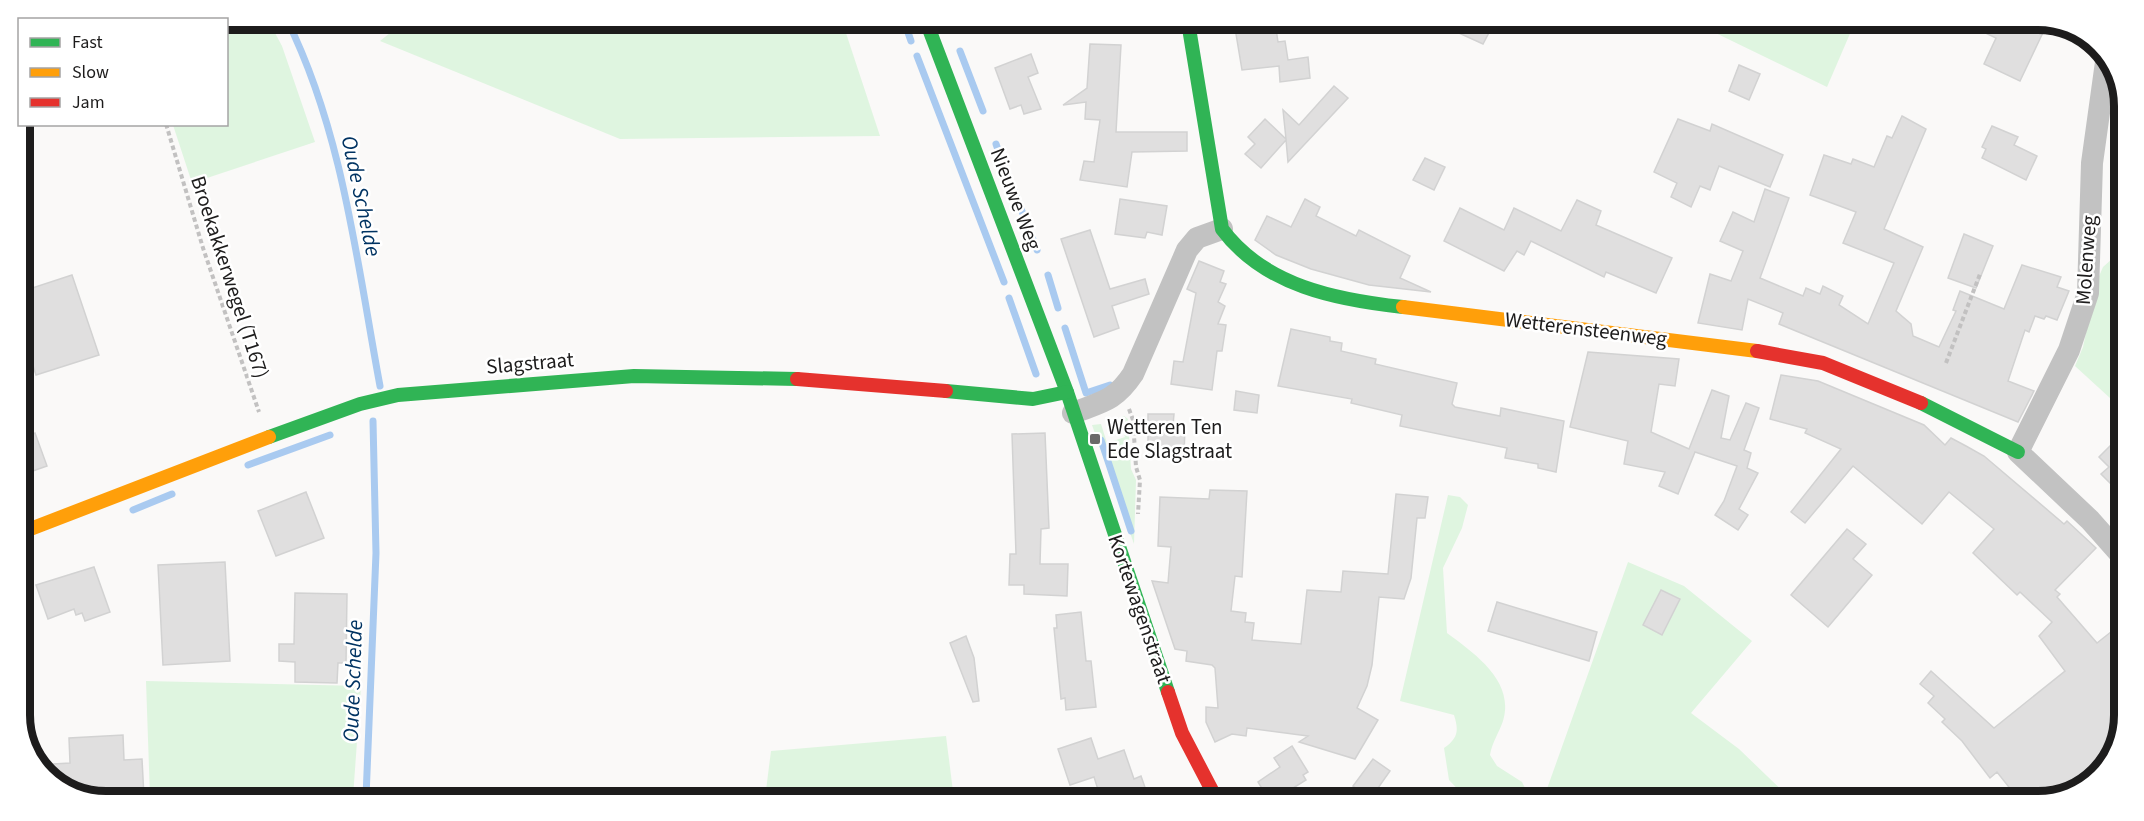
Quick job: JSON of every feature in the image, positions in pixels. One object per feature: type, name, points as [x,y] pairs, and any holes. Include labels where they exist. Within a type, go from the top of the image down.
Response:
[{"type":"street","name":"Nieuwe Weg","points":[[929,30],[1070,403]]},
{"type":"street","name":"Wetterensteenweg","points":[[1189,30],[1222,230],[1232,247],[1264,271],[1328,293],[1366,303],[1722,345],[1823,363],[1934,408],[2018,452],[2090,520],[2114,547]]},
{"type":"street","name":"Molenweg","points":[[2018,452],[2046,401],[2069,350],[2088,293],[2092,163],[2105,70]]},
{"type":"street","points":[[1070,403],[1108,401],[1123,388],[1133,374],[1186,250],[1197,238],[1222,230]]},
{"type":"street","name":"Slagstraat","points":[[30,529],[360,404],[398,395],[634,376],[779,377],[1070,403]]},
{"type":"street","name":"Kortewagenstraat","points":[[1070,403],[1182,733],[1212,791]]},
{"type":"path","name":"Broekakkerwegel (T167)","points":[[167,126],[203,248],[268,439]]},
{"type":"path","points":[[1946,363],[1980,274]]},
{"type":"path","points":[[1123,388],[1133,420],[1136,466],[1140,480],[1138,523]]},
{"type":"green space","points":[[228,30],[273,30],[282,46],[315,142],[192,183],[173,126],[228,126]]},
{"type":"green space","points":[[394,30],[845,30],[880,136],[620,139],[380,41]]},
{"type":"green space","points":[[1709,30],[1852,30],[1827,87]]},
{"type":"green space","points":[[2114,259],[2114,402],[2075,366],[2083,347],[2097,281],[2103,267]]},
{"type":"green space","points":[[1124,416],[1128,419],[1131,469],[1136,480],[1134,544],[1092,425],[1101,424],[1107,443],[1125,437],[1119,418]]},
{"type":"green space","points":[[1448,495],[1460,497],[1468,505],[1462,528],[1443,568],[1447,633],[1480,660],[1498,681],[1505,707],[1503,721],[1490,755],[1497,766],[1522,782],[1526,791],[1459,791],[1449,780],[1444,748],[1456,734],[1457,726],[1454,715],[1400,701]]},
{"type":"green space","points":[[1628,562],[1684,586],[1752,641],[1691,713],[1739,749],[1783,791],[1546,791]]},
{"type":"green space","points":[[146,681],[361,686],[353,791],[150,791]]},
{"type":"green space","points":[[946,736],[953,791],[766,791],[771,751]]},
{"type":"building","points":[[1235,30],[1276,30],[1278,42],[1285,41],[1288,60],[1308,57],[1310,78],[1280,82],[1279,66],[1242,70]]},
{"type":"building","points":[[1452,30],[1490,30],[1483,44]]},
{"type":"building","points":[[1979,30],[2044,31],[2020,81],[1984,64],[1996,38]]},
{"type":"building","points":[[1090,44],[1121,45],[1116,132],[1187,132],[1187,151],[1132,152],[1127,187],[1080,180],[1084,161],[1094,162],[1100,120],[1085,119],[1086,102],[1063,105],[1087,88]]},
{"type":"building","points":[[1031,54],[1038,73],[1028,77],[1041,109],[1024,114],[1021,105],[1010,109],[995,68]]},
{"type":"building","points":[[1739,65],[1760,74],[1749,100],[1729,91]]},
{"type":"building","points":[[1334,86],[1348,98],[1288,162],[1286,140],[1261,168],[1245,154],[1255,144],[1248,137],[1265,119],[1286,139],[1283,110],[1299,125]]},
{"type":"building","points":[[1902,116],[1926,129],[1884,229],[1923,247],[1896,311],[1911,324],[1913,336],[1939,347],[1956,311],[1953,310],[1960,291],[2004,309],[2022,265],[2061,277],[2057,287],[2069,291],[2057,320],[2046,316],[2044,319],[2035,316],[2029,332],[2025,330],[2008,381],[2034,391],[2018,422],[1779,324],[1783,313],[1748,299],[1742,330],[1698,323],[1710,274],[1731,281],[1743,251],[1720,241],[1733,212],[1754,222],[1765,189],[1789,198],[1760,278],[1803,296],[1806,288],[1820,294],[1823,286],[1843,296],[1839,305],[1868,324],[1894,263],[1843,243],[1856,212],[1810,195],[1824,155],[1851,164],[1853,159],[1874,167],[1887,136],[1892,138]]},
{"type":"building","points":[[1678,119],[1710,131],[1712,124],[1783,155],[1770,187],[1719,166],[1710,190],[1700,186],[1691,207],[1671,197],[1677,183],[1654,172]]},
{"type":"building","points":[[1992,126],[2018,137],[2014,145],[2037,156],[2026,180],[1982,158],[1986,149],[1982,147]]},
{"type":"building","points":[[1425,158],[1445,167],[1434,190],[1413,180]]},
{"type":"building","points":[[1120,199],[1167,206],[1162,235],[1147,232],[1145,238],[1115,234]]},
{"type":"building","points":[[1305,199],[1320,207],[1316,216],[1356,236],[1359,230],[1410,256],[1400,278],[1431,292],[1369,285],[1311,269],[1276,255],[1255,240],[1267,216],[1291,227]]},
{"type":"building","points":[[1577,200],[1601,211],[1596,225],[1672,258],[1656,293],[1606,272],[1604,277],[1531,241],[1524,255],[1517,251],[1504,271],[1444,241],[1460,208],[1504,230],[1514,208],[1561,231]]},
{"type":"building","points":[[1090,230],[1110,289],[1145,279],[1149,294],[1112,306],[1119,328],[1094,337],[1061,239]]},
{"type":"building","points":[[1964,234],[1993,246],[1976,288],[1948,278]]},
{"type":"building","points":[[1199,261],[1224,271],[1220,282],[1226,284],[1218,302],[1225,306],[1218,324],[1226,325],[1222,351],[1217,351],[1212,390],[1171,384],[1174,361],[1183,362],[1196,293],[1187,289]]},
{"type":"building","points":[[72,275],[99,355],[36,375],[30,356],[30,289]]},
{"type":"building","points":[[1291,329],[1330,337],[1330,341],[1342,343],[1341,351],[1376,359],[1375,364],[1457,383],[1452,404],[1455,407],[1500,416],[1501,408],[1564,421],[1556,472],[1538,468],[1538,464],[1505,458],[1507,448],[1400,426],[1402,415],[1351,403],[1352,399],[1278,386]]},
{"type":"building","points":[[1588,352],[1679,359],[1675,386],[1659,384],[1651,432],[1689,449],[1712,390],[1729,396],[1721,438],[1730,440],[1746,403],[1759,408],[1744,450],[1751,453],[1747,468],[1758,473],[1739,509],[1748,515],[1738,530],[1715,515],[1724,501],[1737,466],[1695,452],[1678,494],[1659,486],[1665,472],[1624,464],[1628,441],[1570,427]]},
{"type":"building","points":[[1781,375],[1818,381],[1924,425],[1945,445],[1951,438],[1984,456],[2064,524],[2067,521],[2096,548],[2055,590],[2060,594],[2057,597],[2097,643],[2114,630],[2113,725],[2106,749],[2097,762],[2074,782],[2053,790],[2012,791],[1997,772],[1990,778],[1962,741],[1942,722],[1945,719],[1928,703],[1934,696],[1920,684],[1931,671],[1994,728],[2065,671],[2039,636],[2052,622],[2020,592],[2017,595],[1973,553],[1994,529],[1949,492],[1922,524],[1853,466],[1805,523],[1791,512],[1841,449],[1805,433],[1807,429],[1770,419]]},
{"type":"building","points":[[1236,391],[1259,395],[1257,413],[1234,410]]},
{"type":"building","points":[[1148,414],[1174,414],[1173,425],[1185,426],[1184,455],[1148,454]]},
{"type":"building","points":[[35,433],[47,466],[30,472],[30,435]]},
{"type":"building","points":[[1045,433],[1049,528],[1041,529],[1040,564],[1068,564],[1067,596],[1024,594],[1024,585],[1009,585],[1010,554],[1016,554],[1012,434]]},
{"type":"building","points":[[2114,442],[2114,487],[2101,474],[2109,467],[2099,457]]},
{"type":"building","points":[[1210,490],[1247,491],[1242,577],[1235,576],[1231,611],[1246,613],[1245,622],[1254,623],[1252,640],[1301,644],[1307,590],[1341,592],[1343,571],[1388,574],[1396,494],[1428,497],[1425,518],[1417,518],[1411,578],[1404,599],[1379,597],[1372,665],[1367,686],[1357,708],[1378,720],[1355,759],[1299,742],[1308,736],[1247,728],[1246,736],[1232,734],[1215,742],[1206,722],[1206,707],[1218,708],[1215,668],[1212,665],[1186,661],[1187,651],[1175,649],[1152,581],[1168,583],[1171,547],[1158,546],[1160,497],[1209,499]]},
{"type":"building","points":[[306,492],[324,538],[276,556],[258,511]]},
{"type":"building","points":[[1847,529],[1866,544],[1853,559],[1872,575],[1828,627],[1791,595]]},
{"type":"building","points":[[225,562],[230,661],[163,665],[158,565]]},
{"type":"building","points":[[94,567],[110,612],[85,621],[82,613],[76,615],[74,609],[48,619],[36,585]]},
{"type":"building","points":[[1661,590],[1680,599],[1662,635],[1643,625]]},
{"type":"building","points":[[295,593],[347,594],[346,663],[338,663],[337,683],[295,682],[295,662],[279,661],[279,644],[294,644]]},
{"type":"building","points":[[1497,602],[1597,632],[1589,661],[1488,631]]},
{"type":"building","points":[[1081,612],[1086,661],[1091,661],[1096,707],[1066,710],[1065,698],[1061,699],[1054,628],[1057,628],[1056,615]]},
{"type":"building","points":[[966,636],[974,658],[979,701],[973,702],[950,643]]},
{"type":"building","points":[[123,735],[124,760],[142,759],[144,791],[91,790],[64,778],[48,764],[70,763],[69,738]]},
{"type":"building","points":[[1091,738],[1098,759],[1124,750],[1134,779],[1141,776],[1146,791],[1098,791],[1094,777],[1070,785],[1058,749]]},
{"type":"building","points":[[1292,746],[1308,772],[1303,775],[1306,780],[1288,791],[1264,791],[1258,782],[1280,767],[1274,758]]},
{"type":"building","points":[[1373,759],[1390,771],[1376,791],[1360,791],[1353,786]]},
{"type":"waterway","name":"Oude Schelde","points":[[291,30],[322,108],[335,153],[346,199],[380,386]]},
{"type":"waterway","points":[[907,30],[911,41]]},
{"type":"waterway","points":[[960,51],[983,111]]},
{"type":"waterway","points":[[917,56],[1004,282]]},
{"type":"waterway","points":[[996,144],[1007,175]]},
{"type":"waterway","points":[[1013,188],[1037,250]]},
{"type":"waterway","points":[[1048,275],[1058,308]]},
{"type":"waterway","points":[[1009,298],[1036,374]]},
{"type":"waterway","points":[[1065,328],[1086,393],[1110,385]]},
{"type":"waterway","name":"Oude Schelde","points":[[366,791],[376,553],[373,421]]},
{"type":"waterway","points":[[248,465],[330,435]]},
{"type":"waterway","points":[[1101,440],[1131,531]]},
{"type":"waterway","points":[[133,510],[172,494]]},
{"type":"traffic: fast","points":[[929,30],[1067,392],[1168,692]]},
{"type":"traffic: fast","points":[[1189,30],[1222,229],[1239,248],[1259,264],[1303,287],[1353,300],[1403,307]]},
{"type":"traffic: fast","points":[[269,437],[360,404],[398,395],[634,376],[797,379]]},
{"type":"traffic: fast","points":[[946,391],[1033,399],[1067,392]]},
{"type":"traffic: fast","points":[[1921,403],[2018,452]]},
{"type":"traffic: slow","points":[[1403,307],[1757,351]]},
{"type":"traffic: slow","points":[[30,529],[269,437]]},
{"type":"traffic: jam","points":[[1757,351],[1823,363],[1921,403]]},
{"type":"traffic: jam","points":[[797,379],[946,391]]},
{"type":"traffic: jam","points":[[1168,692],[1182,733],[1212,791]]},
{"type":"place","name":"Wetteren Ten Ede Slagstraat","points":[[1095,439]]}]
